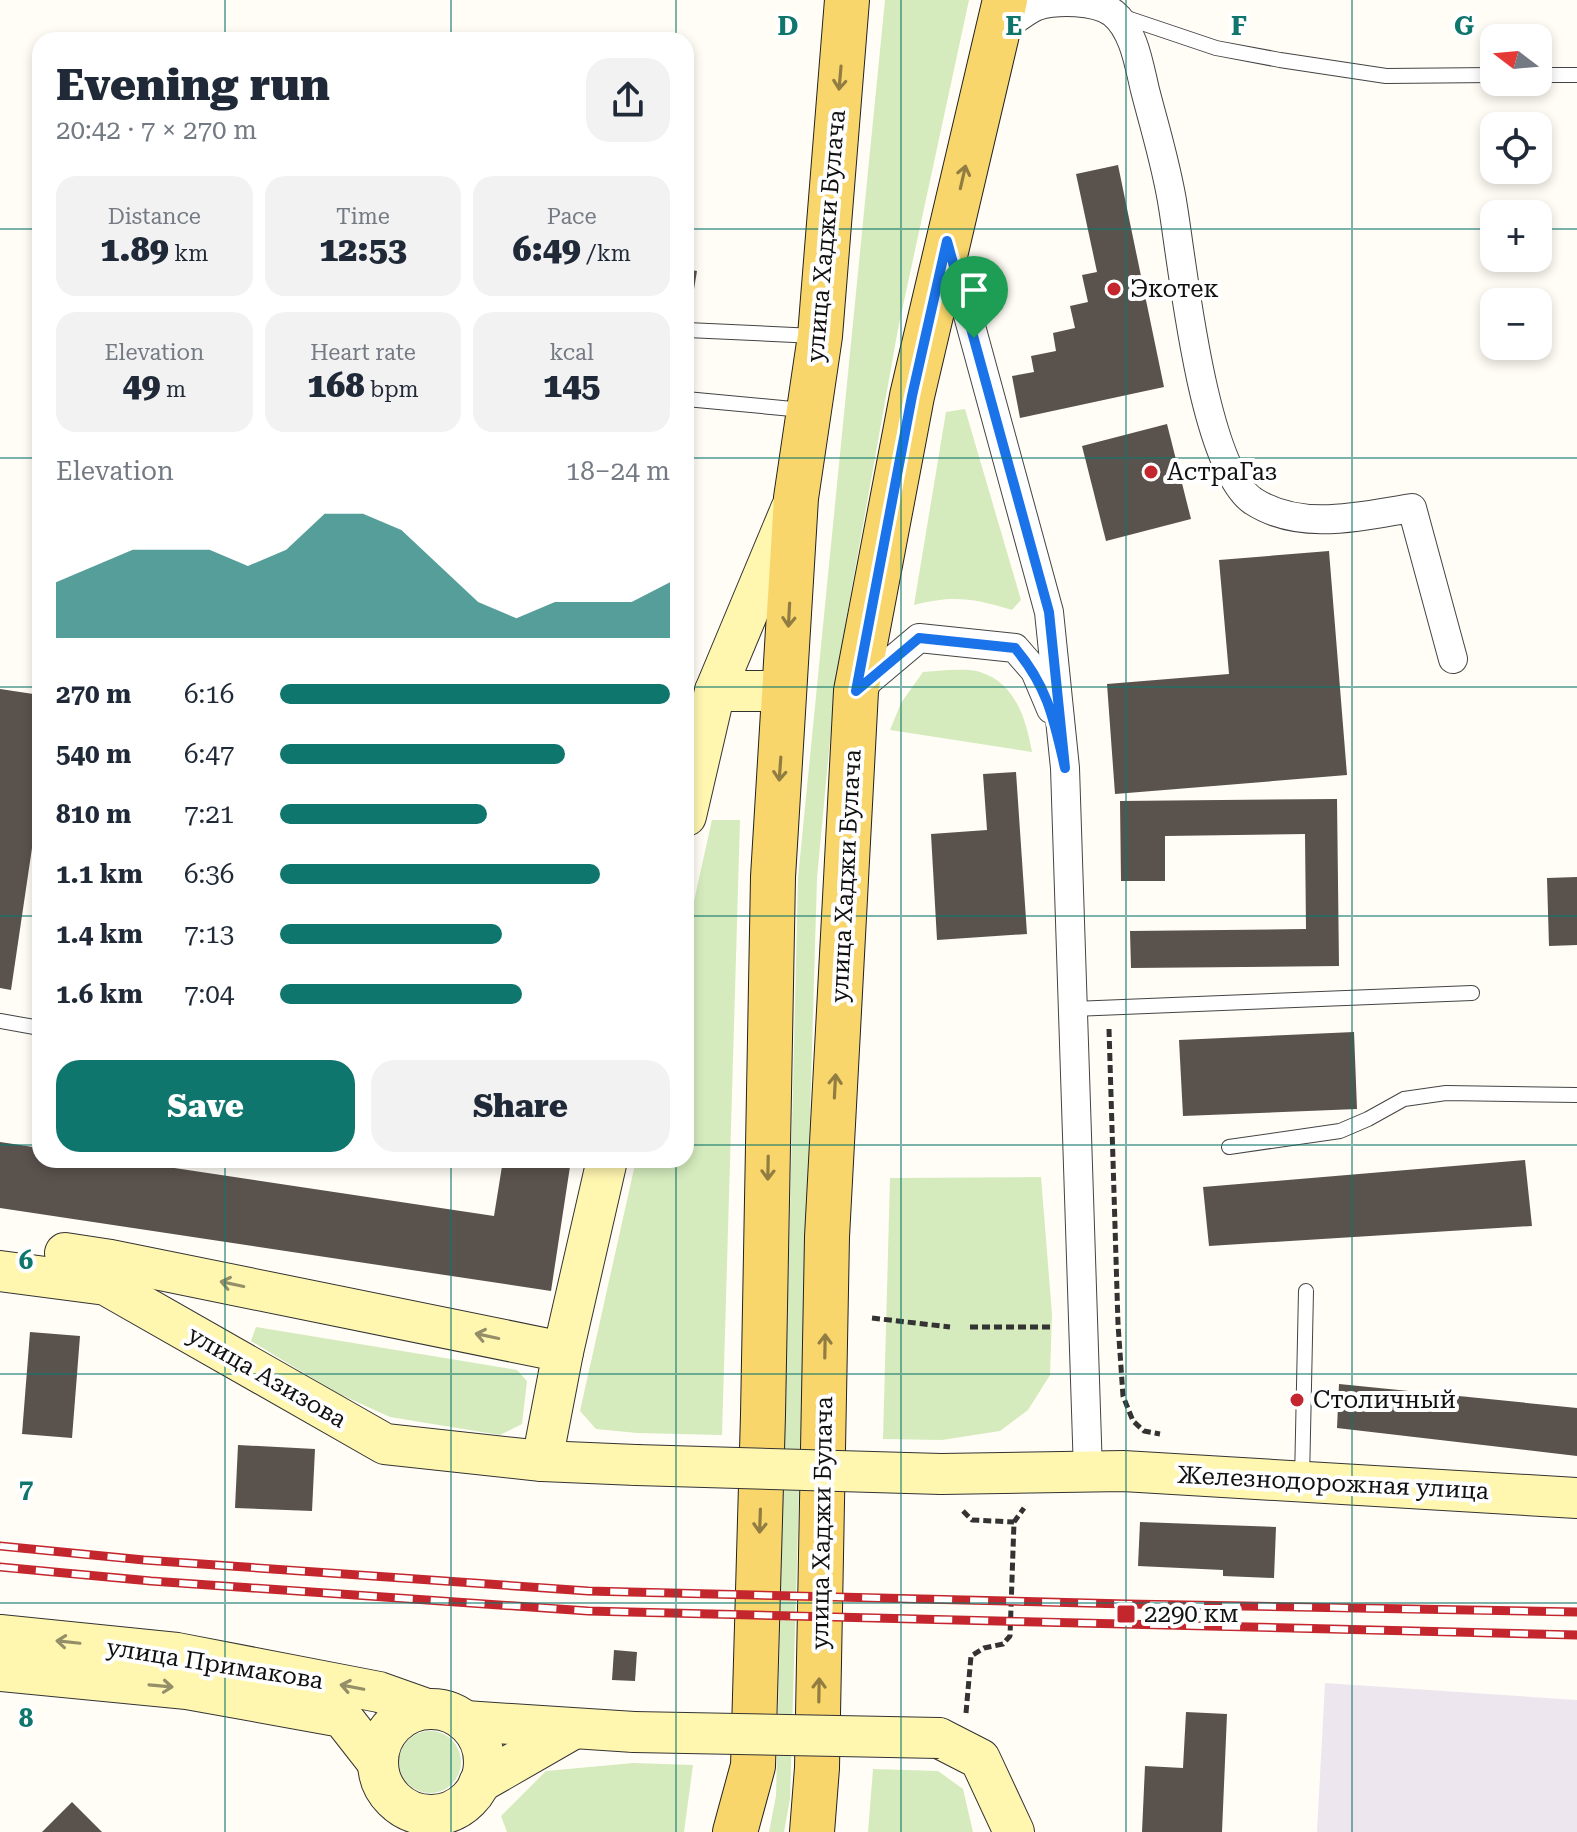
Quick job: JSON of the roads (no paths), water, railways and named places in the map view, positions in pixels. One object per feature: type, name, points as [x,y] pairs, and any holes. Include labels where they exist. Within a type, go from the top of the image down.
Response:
[{"type":"main road","name":"улица Хаджи Булача","points":[[735,1832],[753,1766],[773,877],[796,498],[820,336],[847,0]]},
{"type":"main road","name":"улица Хаджи Булача","points":[[812,1832],[817,1768],[827,1237],[856,691],[912,396],[1001,17]]},
{"type":"main road","points":[[694,782],[715,691],[796,498]]},
{"type":"main road","points":[[715,691],[785,691]]},
{"type":"main road","points":[[542,1461],[563,1352],[605,1168]]},
{"type":"main road","name":"улица Азизова","points":[[0,1244],[108,1272],[563,1352]]},
{"type":"main road","name":"улица Азизова","points":[[0,1271],[108,1272],[385,1444],[542,1461],[949,1488]]},
{"type":"main road","name":"Железнодорожная улица","points":[[949,1488],[1088,1472],[1302,1480],[1577,1498]]},
{"type":"main road","name":"улица Примакова","points":[[0,1635],[177,1653],[379,1692],[427,1709]]},
{"type":"main road","name":"улица Примакова","points":[[0,1671],[187,1689],[342,1717],[378,1763]]},
{"type":"main road","points":[[573,1729],[460,1808],[440,1814],[422,1814],[407,1820],[381,1781],[378,1763],[380,1747],[387,1732],[404,1716],[427,1709],[441,1710],[465,1721],[573,1729],[939,1738],[980,1759],[1014,1832]]},
{"type":"main road","points":[[460,1808],[484,1763],[480,1742],[465,1721]]},
{"type":"street","points":[[1001,17],[1056,2],[1098,5],[1113,13],[1127,31],[1166,169],[1186,299],[1211,417],[1223,453],[1240,487],[1251,500],[1270,510],[1317,520],[1337,520],[1412,508],[1453,659]]},
{"type":"street","points":[[947,241],[1049,612],[1065,768],[1088,1472]]},
{"type":"street","points":[[856,691],[919,638],[1015,648],[1035,671],[1053,713],[1065,768]]},
{"type":"lane","points":[[1113,13],[1216,48],[1280,60],[1386,76],[1480,75]]},
{"type":"lane","points":[[1552,75],[1577,75]]},
{"type":"lane","points":[[694,330],[820,336]]},
{"type":"lane","points":[[694,400],[807,411]]},
{"type":"lane","points":[[1073,1009],[1472,993]]},
{"type":"lane","points":[[0,1021],[32,1027]]},
{"type":"lane","points":[[1229,1147],[1340,1131],[1404,1099],[1446,1093],[1577,1095]]},
{"type":"lane","points":[[1302,1480],[1306,1291]]},
{"type":"railway","points":[[0,1546],[144,1560],[588,1591],[1577,1612]]},
{"type":"railway","points":[[0,1567],[151,1581],[588,1611],[1577,1635]]},
{"type":"place","name":"Экотек","points":[[1114,289]]},
{"type":"place","name":"АстраГаз","points":[[1151,472]]},
{"type":"place","name":"Столичный","points":[[1297,1400]]},
{"type":"place","name":"2290 км","points":[[1126,1614]]}]
